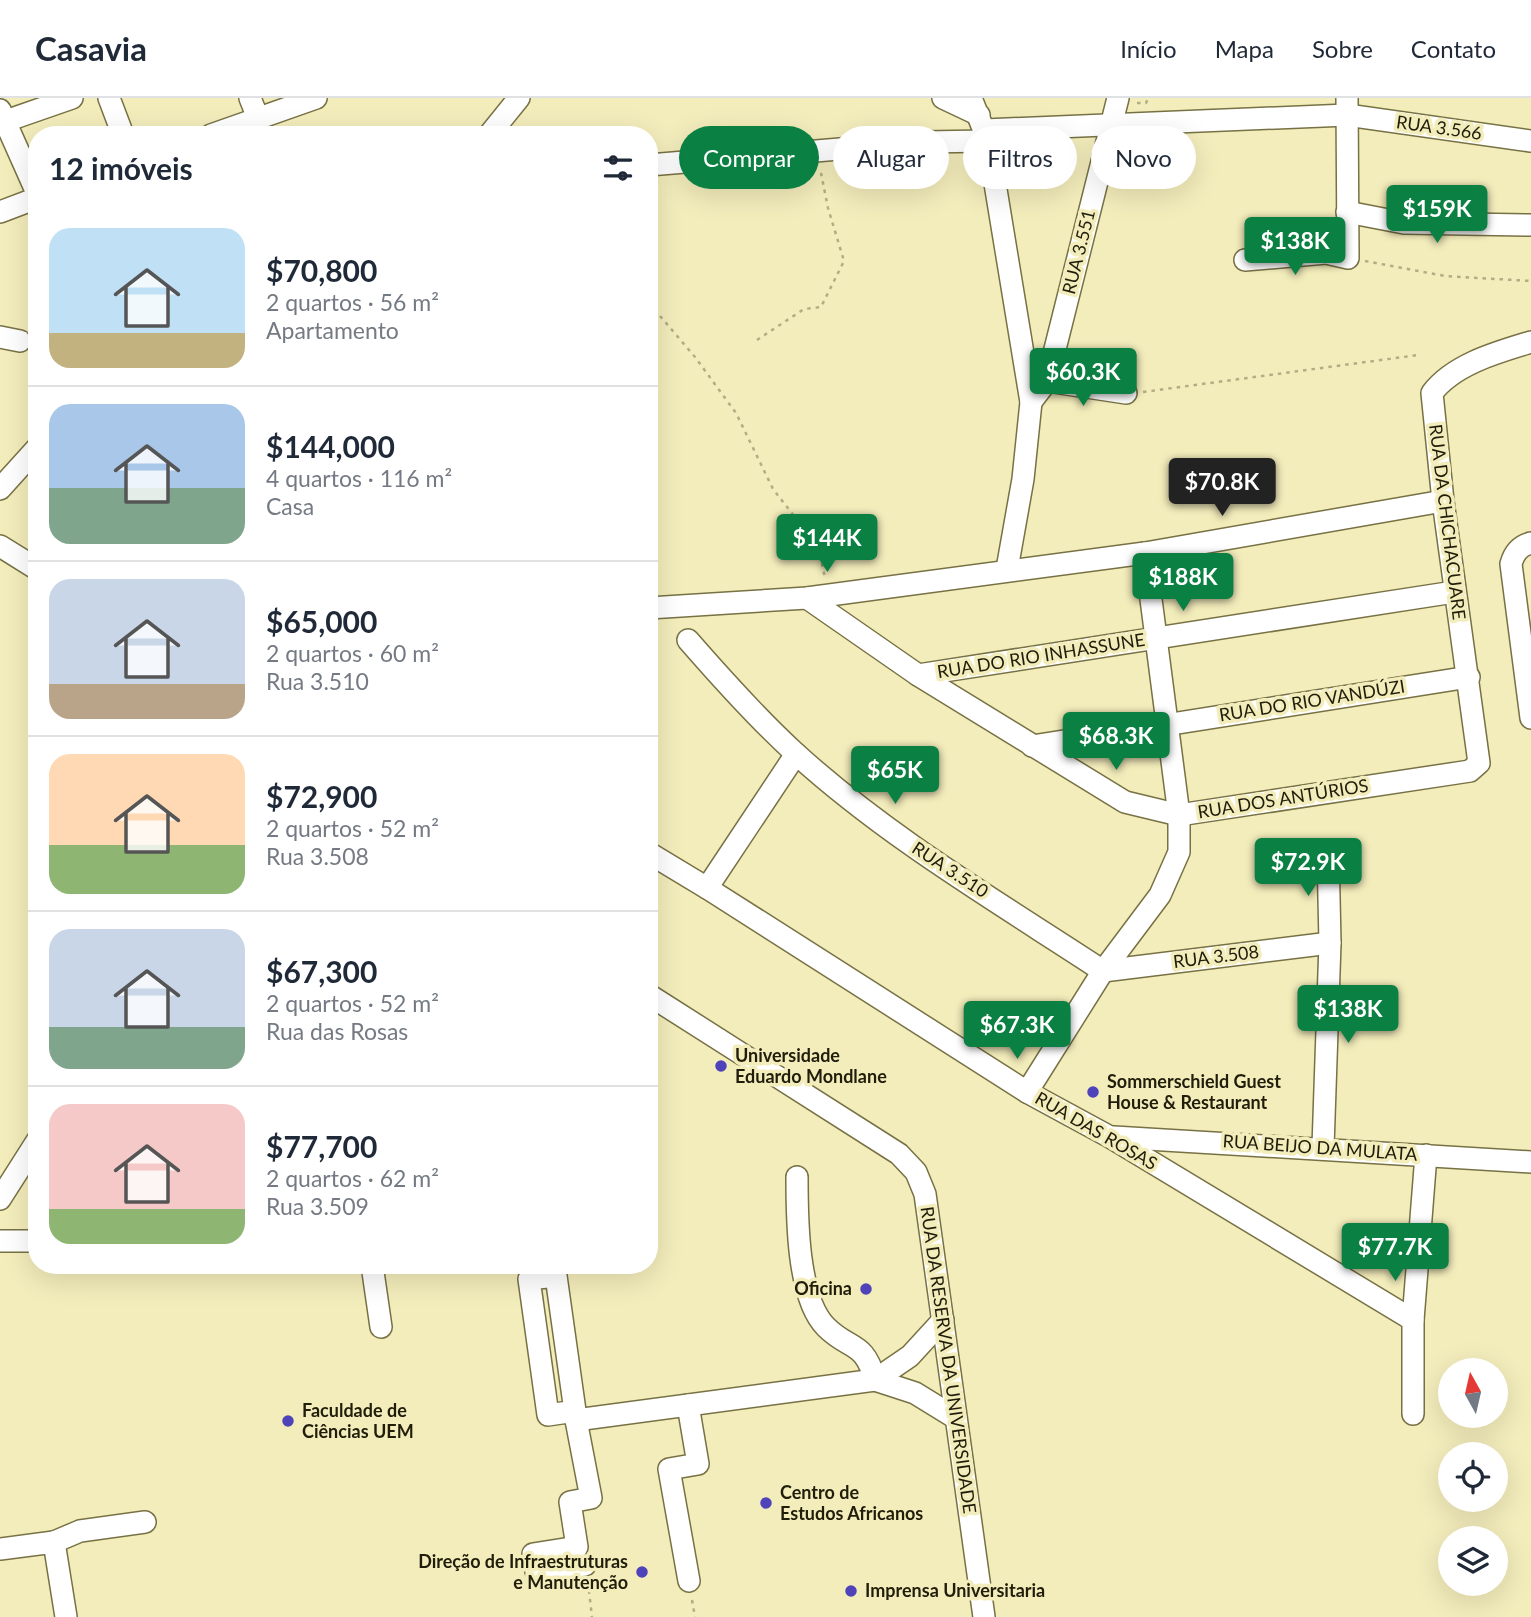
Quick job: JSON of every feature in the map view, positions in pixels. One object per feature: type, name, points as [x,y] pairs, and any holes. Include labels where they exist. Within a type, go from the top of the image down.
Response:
[{"type":"street","points":[[28,174],[2,118],[72,98]]},
{"type":"street","points":[[109,98],[120,126]]},
{"type":"street","points":[[225,126],[254,108],[316,98]]},
{"type":"street","points":[[499,126],[519,98]]},
{"type":"street","points":[[943,98],[978,113],[1031,402],[1023,479],[1007,569]]},
{"type":"street","name":"RUA 3.551","points":[[1031,402],[1047,381],[1118,98]]},
{"type":"street","points":[[1245,260],[1326,253],[1348,258],[1347,107]]},
{"type":"street","name":"RUA 3.566","points":[[819,151],[923,142],[978,113],[1111,125],[1347,107],[1531,141]]},
{"type":"street","name":"RUA 3.566","points":[[658,165],[679,163]]},
{"type":"street","points":[[0,212],[28,201]]},
{"type":"street","points":[[1347,212],[1404,223],[1531,225]]},
{"type":"street","name":"RUA DA CHICHACUARE","points":[[1479,763],[1469,677],[1454,592],[1432,393],[1440,383],[1492,354],[1531,342]]},
{"type":"street","points":[[1047,381],[1126,393]]},
{"type":"street","points":[[0,489],[28,458]]},
{"type":"street","points":[[658,607],[807,598],[1007,569],[1145,553],[1443,501]]},
{"type":"street","points":[[1531,544],[1523,545],[1514,554],[1511,564],[1531,718]]},
{"type":"street","points":[[0,546],[28,563]]},
{"type":"street","points":[[1027,1092],[1103,971],[1160,895],[1179,852],[1179,815],[1145,553]]},
{"type":"street","name":"RUA DO RIO INHASSUNE","points":[[918,675],[1454,592]]},
{"type":"street","name":"RUA DOS ANTÚRIOS","points":[[807,598],[918,675],[1125,802],[1179,815],[1470,771],[1479,763]]},
{"type":"street","name":"RUA 3.510","points":[[688,640],[732,691],[796,754],[899,836],[1103,971]]},
{"type":"street","name":"RUA DO RIO VANDÚZI","points":[[1032,746],[1469,677]]},
{"type":"street","points":[[707,888],[796,754]]},
{"type":"street","points":[[1323,1147],[1330,943],[1328,853]]},
{"type":"street","name":"RUA DAS ROSAS","points":[[658,858],[1027,1092],[1110,1137],[1413,1320]]},
{"type":"street","name":"RUA 3.508","points":[[1103,971],[1330,943]]},
{"type":"street","name":"RUA DA RESERVA DA UNIVERSIDADE","points":[[658,1001],[899,1154],[916,1172],[925,1194],[984,1617]]},
{"type":"street","name":"RUA BEIJO DA MULATA","points":[[1110,1137],[1323,1147],[1531,1162]]},
{"type":"street","points":[[0,1199],[28,1155]]},
{"type":"street","points":[[1413,1414],[1413,1320],[1426,1155]]},
{"type":"street","points":[[797,1177],[801,1256],[814,1310],[826,1327],[869,1359],[875,1380]]},
{"type":"street","points":[[0,1241],[28,1241]]},
{"type":"street","points":[[373,1274],[380,1327]]},
{"type":"street","points":[[586,1573],[536,1572],[533,1554],[577,1547],[570,1502],[591,1498],[575,1416],[556,1276],[529,1279],[548,1415],[575,1416],[688,1405],[875,1380],[915,1393],[954,1417]]},
{"type":"street","points":[[875,1380],[910,1356],[943,1320]]},
{"type":"street","points":[[688,1405],[698,1465],[669,1469],[689,1581]]},
{"type":"street","points":[[0,1549],[54,1542],[80,1531],[145,1522]]},
{"type":"street","points":[[54,1542],[66,1617]]},
{"type":"path","points":[[757,340],[804,309],[821,307],[844,261],[828,208],[819,161]]},
{"type":"path","points":[[1348,258],[1445,276],[1531,281]]},
{"type":"path","points":[[658,314],[695,357],[736,413],[773,489],[820,555],[829,595]]},
{"type":"path","points":[[1126,393],[1260,378],[1418,355]]},
{"type":"path","points":[[586,1573],[592,1617]]},
{"type":"place","name":"Universidade Eduardo Mondlane","points":[[721,1066]]},
{"type":"place","name":"Sommerschield Guest House & Restaurant","points":[[1093,1092]]},
{"type":"place","name":"Oficina","points":[[866,1289]]},
{"type":"place","name":"Faculdade de Ciências UEM","points":[[288,1421]]},
{"type":"place","name":"Centro de Estudos Africanos","points":[[766,1503]]},
{"type":"place","name":"Direção de Infraestruturas e Manutenção","points":[[642,1572]]},
{"type":"place","name":"Imprensa Universitaria","points":[[851,1591]]}]
